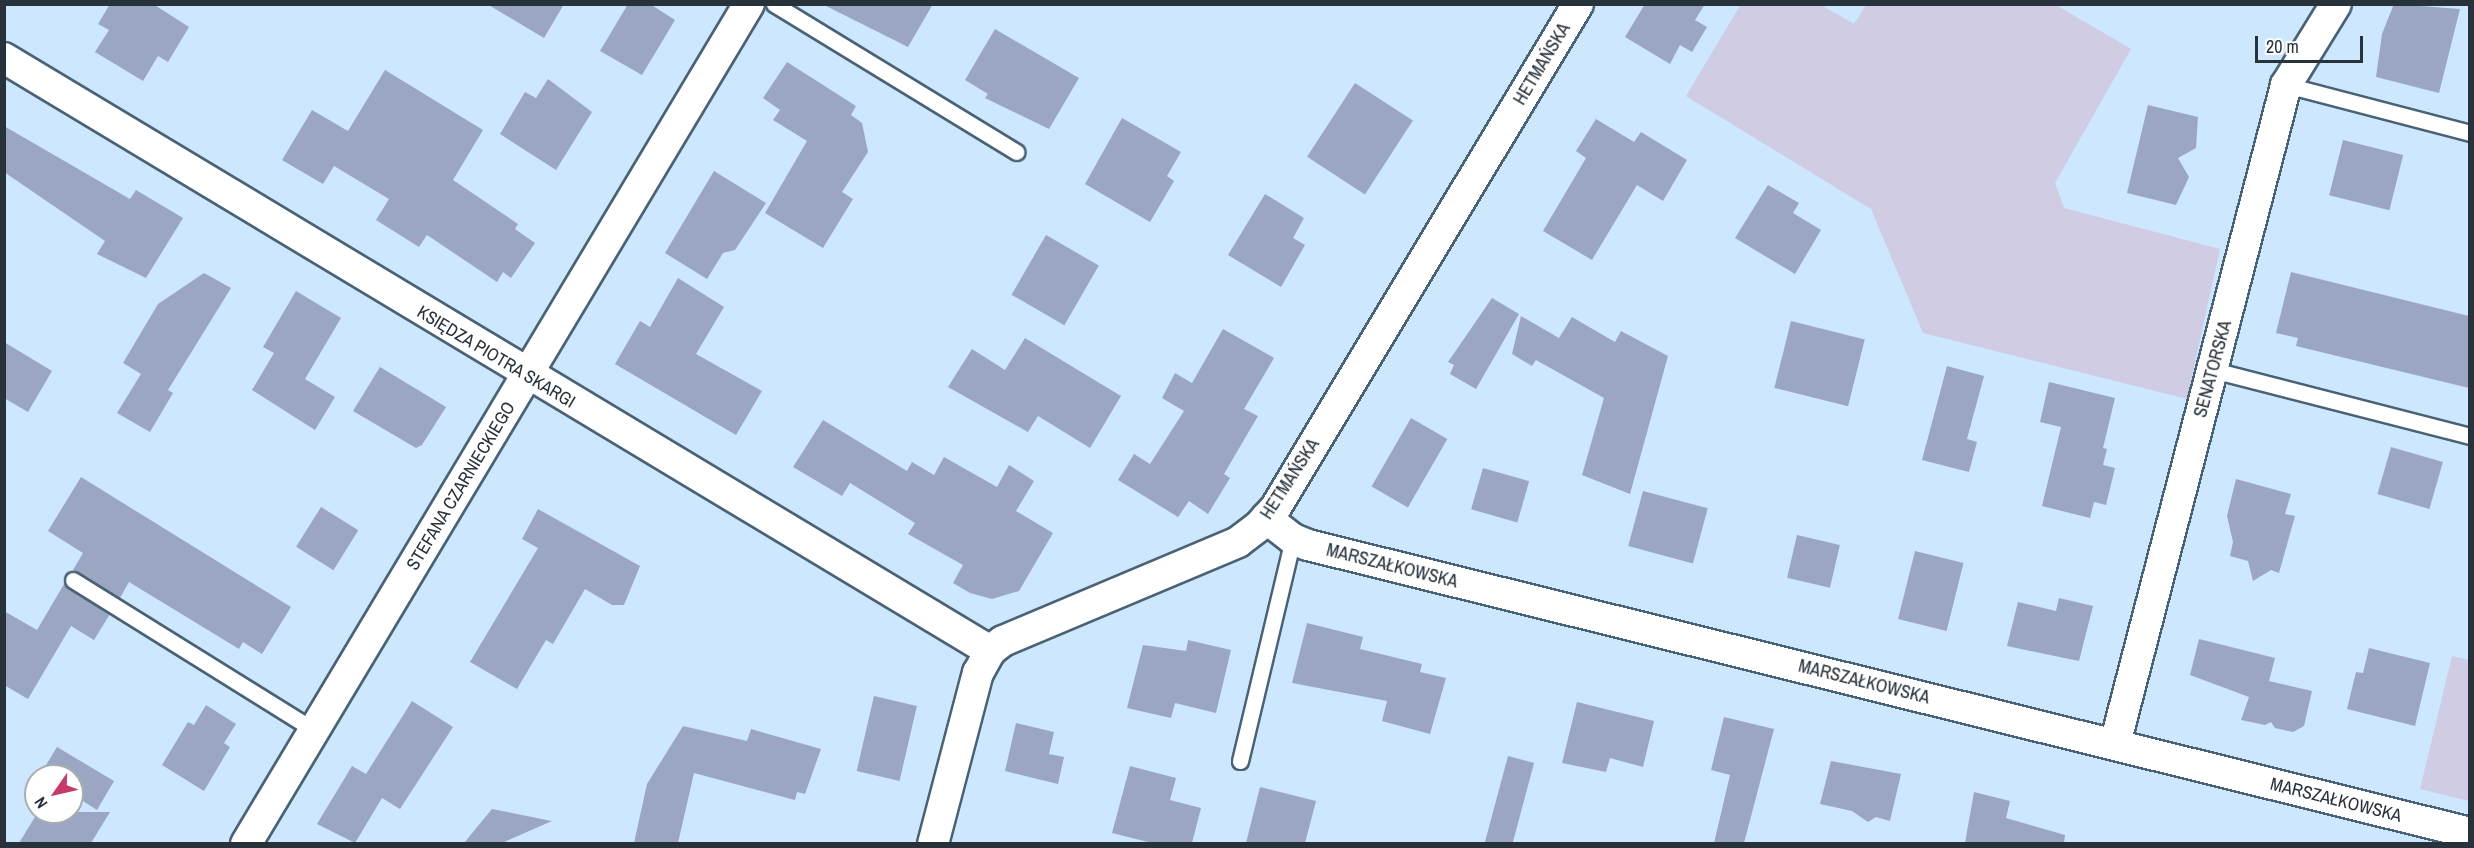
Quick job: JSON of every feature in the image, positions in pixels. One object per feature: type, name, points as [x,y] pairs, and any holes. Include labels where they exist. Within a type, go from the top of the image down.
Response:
[{"type":"street","name":"STEFANA CZARNIECKIEGO","points":[[246,843],[749,4]]},
{"type":"street","name":"HETMAŃSKA","points":[[990,651],[1003,641],[1238,542],[1266,518],[1578,4]]},
{"type":"street","name":"SENATORSKA","points":[[2115,744],[2286,85],[2336,4]]},
{"type":"street","name":"KSIĘDZA PIOTRA SKARGI","points":[[4,58],[527,376],[990,651]]},
{"type":"street","name":"MARSZAŁKOWSKA","points":[[1266,518],[1293,540],[2469,833]]},
{"type":"street","points":[[933,843],[978,673],[990,651]]},
{"type":"lane","points":[[774,4],[1016,152]]},
{"type":"lane","points":[[2286,85],[2469,133]]},
{"type":"lane","points":[[2212,370],[2469,436]]},
{"type":"lane","points":[[1240,761],[1293,540]]},
{"type":"lane","points":[[73,580],[314,730]]},
{"type":"shaded area","points":[[1741,4],[1821,5],[1854,24],[1866,5],[2056,5],[2131,49],[2055,183],[2064,208],[2220,249],[2187,399],[1923,333],[1871,209],[1686,96]]},
{"type":"shaded area","points":[[2452,656],[2469,660],[2469,801],[2420,789]]},
{"type":"building","points":[[110,4],[153,4],[189,27],[168,62],[158,56],[143,81],[95,52],[109,30],[98,24]]},
{"type":"building","points":[[487,4],[564,4],[544,38]]},
{"type":"building","points":[[628,4],[650,4],[675,20],[642,75],[600,51]]},
{"type":"building","points":[[822,4],[933,4],[908,47]]},
{"type":"building","points":[[1645,4],[1705,4],[1695,20],[1707,27],[1692,52],[1680,45],[1670,64],[1625,37]]},
{"type":"building","points":[[2394,4],[2460,9],[2439,93],[2376,77],[2382,34]]},
{"type":"building","points":[[995,29],[1079,78],[1049,129],[985,98],[988,94],[965,80]]},
{"type":"building","points":[[787,62],[856,106],[851,115],[862,123],[868,152],[842,192],[853,199],[823,248],[765,213],[807,141],[773,120],[780,110],[763,98]]},
{"type":"building","points":[[385,70],[483,130],[453,180],[518,224],[515,229],[535,243],[511,278],[503,272],[497,282],[427,235],[419,247],[376,220],[389,199],[334,166],[323,184],[282,160],[312,110],[348,131]]},
{"type":"building","points":[[548,79],[592,112],[556,170],[500,134],[525,92],[536,98]]},
{"type":"building","points":[[1355,83],[1413,121],[1365,194],[1307,157]]},
{"type":"building","points":[[2148,105],[2198,117],[2196,148],[2178,158],[2189,177],[2176,205],[2127,193]]},
{"type":"building","points":[[1122,118],[1181,152],[1167,176],[1174,181],[1150,222],[1085,184]]},
{"type":"building","points":[[1596,119],[1634,142],[1641,132],[1687,160],[1663,201],[1637,185],[1592,260],[1543,231],[1586,158],[1576,151]]},
{"type":"building","points":[[4,126],[130,199],[136,190],[183,218],[146,278],[97,254],[105,241],[4,172]]},
{"type":"building","points":[[2343,140],[2403,155],[2389,210],[2329,195]]},
{"type":"building","points":[[714,171],[766,203],[735,250],[723,253],[707,279],[665,253]]},
{"type":"building","points":[[1768,185],[1799,203],[1793,213],[1821,230],[1795,274],[1735,238]]},
{"type":"building","points":[[1265,194],[1304,218],[1293,238],[1305,245],[1281,287],[1228,255]]},
{"type":"building","points":[[1046,235],[1099,266],[1064,325],[1012,295]]},
{"type":"building","points":[[2291,272],[2469,316],[2469,388],[2296,346],[2298,338],[2276,333]]},
{"type":"building","points":[[204,273],[231,288],[168,390],[173,393],[150,432],[117,413],[141,374],[123,363],[158,304]]},
{"type":"building","points":[[678,278],[724,307],[696,354],[762,391],[736,435],[615,364],[640,321],[650,327]]},
{"type":"building","points":[[296,291],[341,318],[305,379],[335,397],[315,430],[252,390],[274,353],[263,347]]},
{"type":"building","points":[[1492,298],[1519,314],[1476,389],[1450,374],[1454,365],[1448,362]]},
{"type":"building","points":[[1521,316],[1559,338],[1572,317],[1615,342],[1621,331],[1668,356],[1630,494],[1582,475],[1604,398],[1536,360],[1532,366],[1512,354]]},
{"type":"building","points":[[1791,321],[1865,339],[1848,406],[1774,388]]},
{"type":"building","points":[[1223,329],[1274,358],[1244,409],[1258,416],[1224,474],[1230,478],[1208,514],[1189,501],[1178,517],[1118,480],[1134,454],[1150,464],[1184,411],[1162,398],[1175,373],[1192,383]]},
{"type":"building","points":[[1025,338],[1121,396],[1090,448],[1038,416],[1028,432],[948,387],[972,349],[1005,370]]},
{"type":"building","points":[[4,342],[52,371],[28,412],[4,398]]},
{"type":"building","points":[[1947,366],[1984,376],[1967,439],[1977,442],[1969,472],[1922,460]]},
{"type":"building","points":[[380,367],[446,407],[422,445],[416,448],[353,411]]},
{"type":"building","points":[[2049,382],[2115,398],[2103,448],[2107,449],[2103,465],[2115,468],[2106,505],[2094,502],[2090,518],[2042,506],[2061,427],[2040,422]]},
{"type":"building","points":[[1411,418],[1447,439],[1408,507],[1372,486]]},
{"type":"building","points":[[823,420],[907,471],[912,462],[934,475],[944,457],[997,487],[1009,465],[1034,481],[1016,511],[1053,533],[1019,591],[992,599],[970,593],[953,583],[963,565],[908,534],[915,523],[850,483],[842,496],[793,467]]},
{"type":"building","points":[[2391,447],[2443,462],[2429,509],[2377,494]]},
{"type":"building","points":[[1483,468],[1529,481],[1517,523],[1471,509]]},
{"type":"building","points":[[81,477],[291,607],[262,654],[243,642],[239,649],[129,582],[120,598],[73,570],[83,553],[48,531]]},
{"type":"building","points":[[2236,479],[2291,494],[2285,514],[2295,516],[2279,573],[2271,570],[2253,581],[2248,561],[2230,556],[2233,542],[2227,516]]},
{"type":"building","points":[[1643,491],[1708,508],[1693,563],[1628,546]]},
{"type":"building","points":[[321,507],[358,530],[333,570],[296,547]]},
{"type":"building","points":[[538,509],[640,566],[624,605],[612,605],[585,589],[553,644],[546,640],[517,689],[470,662],[538,548],[522,539]]},
{"type":"building","points":[[1797,535],[1840,545],[1830,588],[1787,578]]},
{"type":"building","points":[[1915,551],[1964,563],[1947,631],[1898,619]]},
{"type":"building","points":[[64,584],[110,614],[94,640],[71,626],[28,699],[4,685],[4,611],[37,630]]},
{"type":"building","points":[[2059,598],[2093,606],[2079,661],[2007,646],[2018,602],[2056,611]]},
{"type":"building","points":[[1307,623],[1363,637],[1360,649],[1422,664],[1420,672],[1446,678],[1430,734],[1382,721],[1387,701],[1292,683]]},
{"type":"building","points":[[2199,639],[2275,658],[2269,681],[2312,691],[2304,726],[2293,732],[2275,728],[2271,722],[2265,725],[2241,720],[2249,697],[2190,675]]},
{"type":"building","points":[[1188,640],[1231,650],[1216,713],[1175,703],[1171,718],[1127,708],[1143,645],[1186,651]]},
{"type":"building","points":[[2369,648],[2430,663],[2415,726],[2347,709],[2356,672],[2363,673]]},
{"type":"building","points":[[874,696],[917,706],[900,781],[857,771]]},
{"type":"building","points":[[412,701],[453,727],[400,809],[382,798],[355,843],[317,824],[352,766],[366,774]]},
{"type":"building","points":[[1577,702],[1654,721],[1643,767],[1610,758],[1606,772],[1562,763]]},
{"type":"building","points":[[206,705],[236,724],[224,743],[230,747],[204,791],[162,765],[188,722],[194,725]]},
{"type":"building","points":[[1724,717],[1774,729],[1744,843],[1714,843],[1730,775],[1711,770]]},
{"type":"building","points":[[1016,723],[1054,732],[1049,754],[1064,757],[1058,784],[1005,771]]},
{"type":"building","points":[[683,726],[747,741],[751,729],[821,749],[805,794],[797,792],[795,800],[694,773],[678,843],[634,843],[647,784]]},
{"type":"building","points":[[57,747],[114,781],[97,810],[84,802],[84,764],[47,764]]},
{"type":"building","points":[[1508,756],[1534,763],[1512,844],[1485,843]]},
{"type":"building","points":[[1831,761],[1901,774],[1890,821],[1876,817],[1868,822],[1852,811],[1820,804]]},
{"type":"building","points":[[1130,766],[1176,778],[1170,800],[1201,808],[1192,843],[1152,843],[1112,833]]},
{"type":"building","points":[[1260,787],[1316,801],[1305,843],[1246,843]]},
{"type":"building","points":[[1974,792],[2010,801],[2006,818],[2065,835],[2064,843],[1965,843]]},
{"type":"building","points":[[492,809],[552,821],[502,843],[464,843]]},
{"type":"building","points":[[84,812],[110,812],[91,843],[19,843],[31,824],[84,824]]}]
